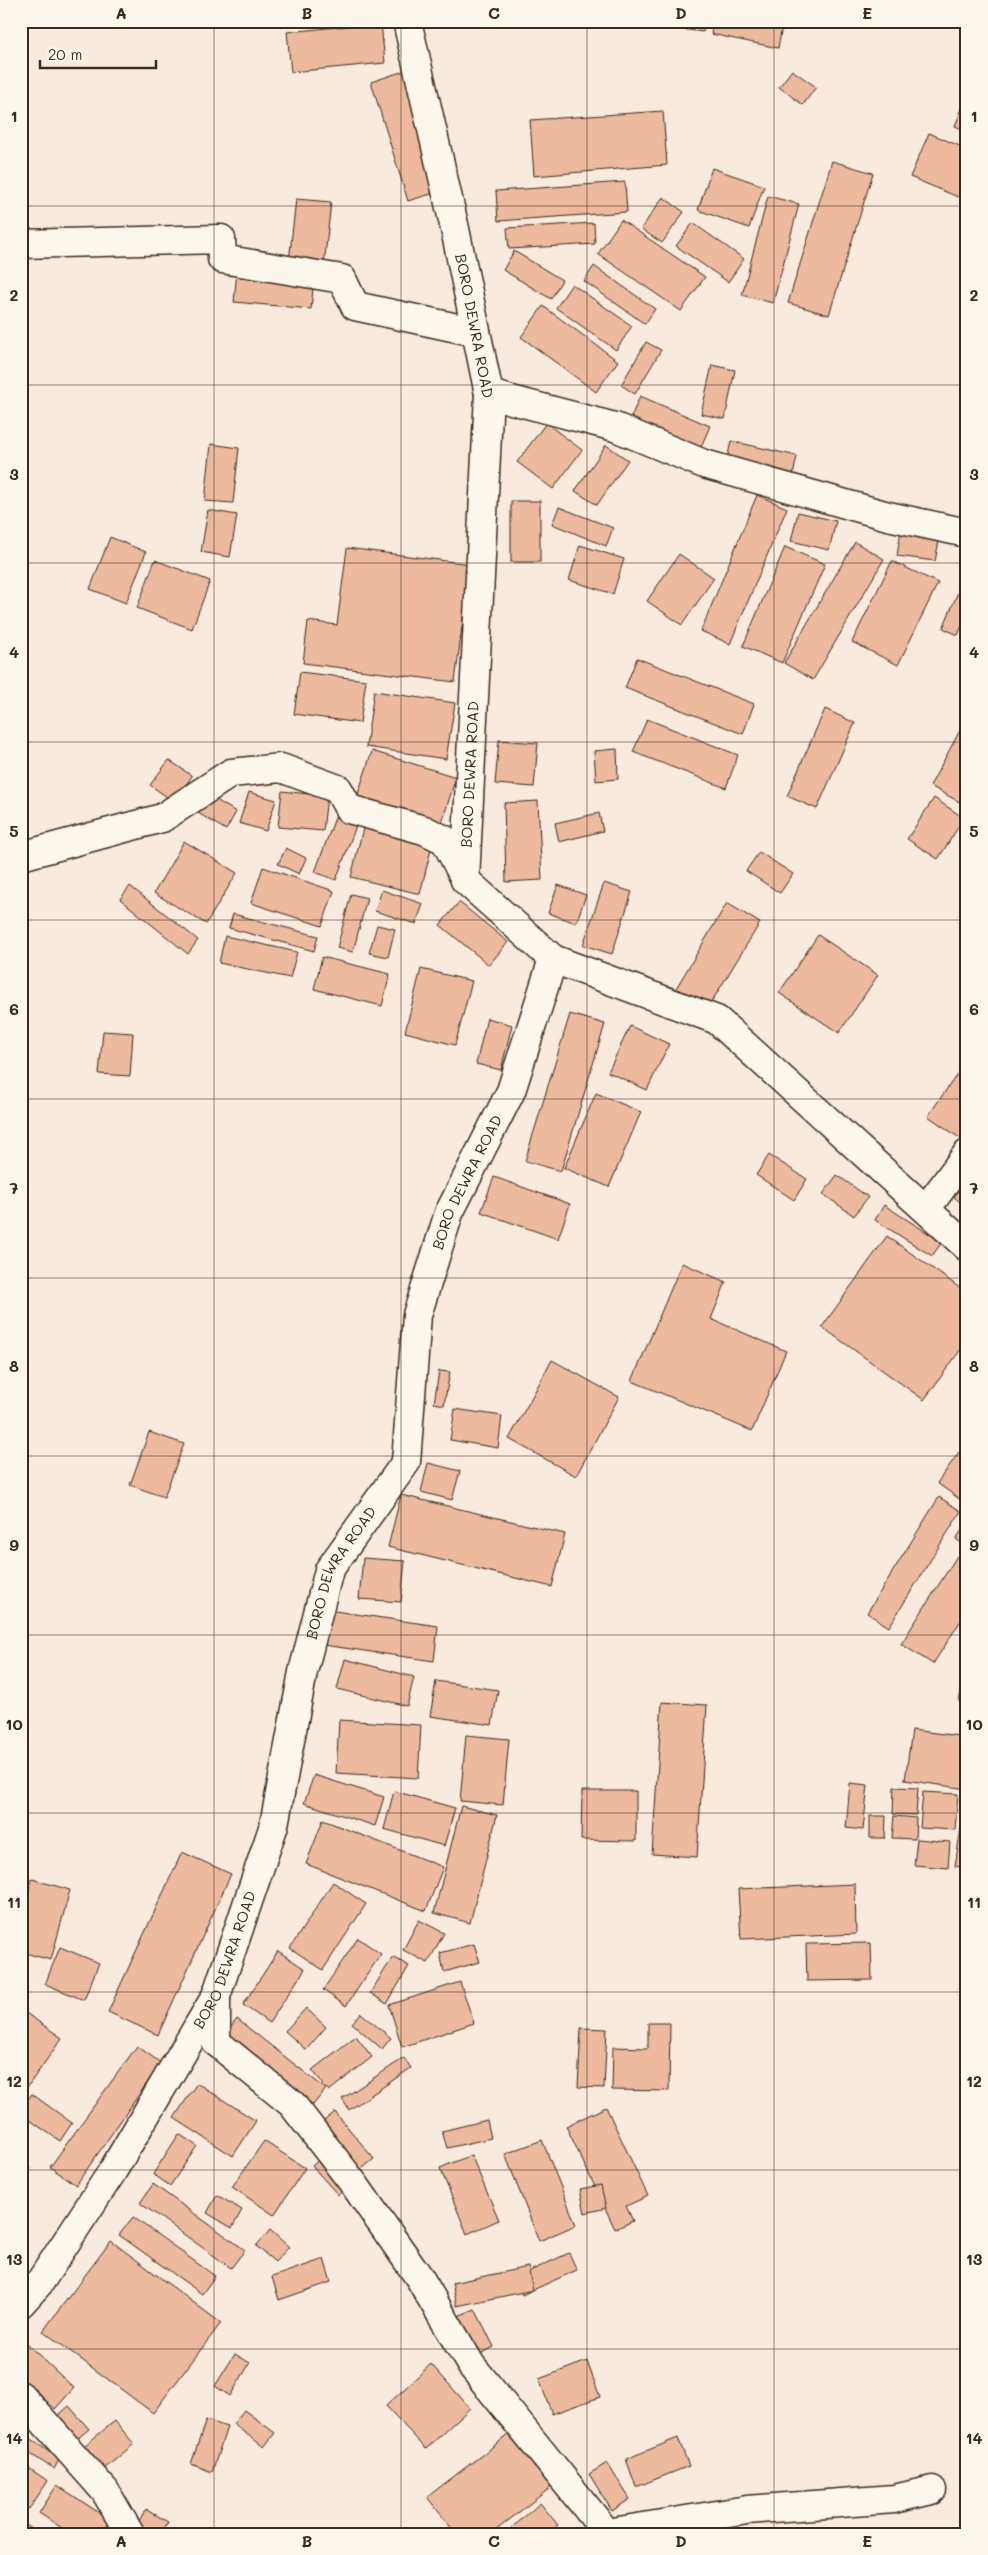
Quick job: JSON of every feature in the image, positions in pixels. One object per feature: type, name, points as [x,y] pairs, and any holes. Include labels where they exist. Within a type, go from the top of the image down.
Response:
[{"type":"street","name":"BORO DEWRA ROAD","points":[[407,21],[455,229],[489,394],[466,880]]},
{"type":"street","points":[[21,244],[221,239],[222,259],[342,279],[355,306],[476,332]]},
{"type":"street","points":[[489,394],[615,427],[704,464],[888,516],[967,533]]},
{"type":"street","points":[[21,856],[28,856],[162,818],[231,773],[281,768],[338,789],[349,809],[424,830],[445,840],[466,880],[552,959],[717,1020],[967,1247]]},
{"type":"street","name":"BORO DEWRA ROAD","points":[[21,2303],[40,2282],[112,2172],[216,1996],[274,1825],[303,1672],[330,1570],[406,1462],[417,1315],[449,1214],[510,1091],[552,959]]},
{"type":"street","points":[[926,1210],[967,1154]]},
{"type":"street","points":[[216,1996],[216,2042],[292,2104],[354,2184],[419,2277],[472,2366],[607,2533],[747,2510],[894,2499],[932,2490]]},
{"type":"street","points":[[21,2396],[105,2491],[130,2534]]},
{"type":"building","points":[[622,21],[705,21],[703,32]]},
{"type":"building","points":[[713,21],[783,21],[778,48],[711,34]]},
{"type":"building","points":[[381,23],[385,63],[291,72],[287,32]]},
{"type":"building","points":[[792,70],[816,87],[803,105],[779,87]]},
{"type":"building","points":[[404,71],[441,191],[408,201],[371,82]]},
{"type":"building","points":[[967,96],[967,131],[955,126]]},
{"type":"building","points":[[663,111],[667,165],[534,176],[530,120]]},
{"type":"building","points":[[929,133],[967,149],[967,177],[958,197],[910,177]]},
{"type":"building","points":[[832,161],[873,173],[829,315],[788,303]]},
{"type":"building","points":[[712,168],[764,186],[749,228],[698,210]]},
{"type":"building","points":[[625,182],[627,212],[498,221],[496,191]]},
{"type":"building","points":[[768,196],[799,204],[773,303],[742,295]]},
{"type":"building","points":[[663,197],[684,212],[662,243],[641,229]]},
{"type":"building","points":[[296,199],[331,202],[324,265],[289,261]]},
{"type":"building","points":[[621,220],[705,277],[681,311],[598,254]]},
{"type":"building","points":[[594,223],[595,244],[509,249],[507,228]]},
{"type":"building","points":[[693,223],[744,259],[728,282],[676,246]]},
{"type":"building","points":[[514,251],[562,280],[551,299],[503,270]]},
{"type":"building","points":[[594,266],[655,309],[645,324],[584,281]]},
{"type":"building","points":[[237,271],[314,278],[311,309],[234,302]]},
{"type":"building","points":[[572,284],[632,326],[616,350],[556,308]]},
{"type":"building","points":[[543,306],[618,361],[596,392],[521,337]]},
{"type":"building","points":[[646,342],[661,350],[635,394],[621,385]]},
{"type":"building","points":[[712,365],[735,370],[725,419],[701,414]]},
{"type":"building","points":[[640,396],[710,426],[700,449],[630,420]]},
{"type":"building","points":[[546,423],[582,450],[553,489],[517,462]]},
{"type":"building","points":[[731,441],[797,456],[793,475],[727,460]]},
{"type":"building","points":[[211,444],[239,448],[233,503],[205,501]]},
{"type":"building","points":[[606,445],[628,460],[597,505],[575,491]]},
{"type":"building","points":[[757,495],[787,508],[730,644],[701,631]]},
{"type":"building","points":[[511,501],[540,501],[540,562],[511,562]]},
{"type":"building","points":[[559,507],[613,528],[606,546],[552,524]]},
{"type":"building","points":[[208,510],[237,515],[230,557],[201,552]]},
{"type":"building","points":[[798,512],[836,521],[829,550],[791,541]]},
{"type":"building","points":[[901,530],[940,536],[935,561],[897,556]]},
{"type":"building","points":[[110,537],[146,552],[126,603],[90,589]]},
{"type":"building","points":[[855,542],[884,559],[813,680],[784,663]]},
{"type":"building","points":[[580,545],[624,559],[613,594],[569,580]]},
{"type":"building","points":[[785,547],[825,564],[782,663],[743,646]]},
{"type":"building","points":[[347,548],[470,564],[455,682],[303,663],[308,621],[337,625]]},
{"type":"building","points":[[679,554],[714,578],[682,625],[647,601]]},
{"type":"building","points":[[155,560],[210,581],[192,629],[137,608]]},
{"type":"building","points":[[892,561],[938,583],[898,665],[852,642]]},
{"type":"building","points":[[963,580],[967,582],[967,614],[958,635],[943,628]]},
{"type":"building","points":[[637,658],[754,704],[743,734],[625,688]]},
{"type":"building","points":[[300,672],[366,680],[360,723],[294,714]]},
{"type":"building","points":[[374,691],[455,703],[446,759],[366,747]]},
{"type":"building","points":[[825,709],[855,723],[817,809],[787,796]]},
{"type":"building","points":[[647,719],[738,755],[726,788],[633,752]]},
{"type":"building","points":[[964,723],[967,724],[967,806],[930,786]]},
{"type":"building","points":[[499,740],[538,743],[534,787],[495,784]]},
{"type":"building","points":[[617,749],[618,779],[596,781],[594,751]]},
{"type":"building","points":[[372,751],[456,777],[440,829],[355,803]]},
{"type":"building","points":[[169,760],[192,776],[174,802],[150,785]]},
{"type":"building","points":[[282,791],[327,796],[323,831],[278,827]]},
{"type":"building","points":[[249,792],[276,800],[266,831],[239,823]]},
{"type":"building","points":[[208,795],[236,812],[226,830],[198,813]]},
{"type":"building","points":[[934,798],[964,818],[938,859],[907,839]]},
{"type":"building","points":[[538,801],[542,880],[506,882],[504,803]]},
{"type":"building","points":[[599,813],[603,831],[559,842],[555,823]]},
{"type":"building","points":[[336,815],[357,823],[336,880],[315,872]]},
{"type":"building","points":[[365,820],[434,837],[420,894],[351,877]]},
{"type":"building","points":[[184,841],[237,873],[206,924],[154,893]]},
{"type":"building","points":[[286,848],[306,858],[299,874],[278,864]]},
{"type":"building","points":[[759,852],[793,874],[780,893],[746,871]]},
{"type":"building","points":[[263,867],[334,891],[322,926],[251,903]]},
{"type":"building","points":[[604,883],[632,892],[612,954],[583,945]]},
{"type":"building","points":[[558,885],[586,895],[576,923],[548,913]]},
{"type":"building","points":[[130,886],[198,940],[188,954],[120,899]]},
{"type":"building","points":[[382,890],[423,904],[416,924],[375,911]]},
{"type":"building","points":[[351,894],[367,898],[353,952],[337,948]]},
{"type":"building","points":[[459,902],[508,942],[489,965],[440,925]]},
{"type":"building","points":[[727,903],[760,923],[707,1009],[675,990]]},
{"type":"building","points":[[233,914],[318,936],[314,951],[229,928]]},
{"type":"building","points":[[377,925],[395,929],[388,957],[369,953]]},
{"type":"building","points":[[818,935],[878,975],[839,1033],[779,993]]},
{"type":"building","points":[[225,936],[297,952],[290,978],[219,963]]},
{"type":"building","points":[[322,957],[390,974],[382,1006],[314,989]]},
{"type":"building","points":[[421,969],[472,981],[455,1045],[405,1032]]},
{"type":"building","points":[[570,1014],[605,1024],[561,1171],[525,1161]]},
{"type":"building","points":[[487,1018],[512,1025],[501,1070],[476,1064]]},
{"type":"building","points":[[630,1026],[669,1044],[647,1090],[608,1072]]},
{"type":"building","points":[[103,1031],[133,1033],[130,1076],[99,1074]]},
{"type":"building","points":[[967,1060],[967,1137],[964,1141],[928,1116]]},
{"type":"building","points":[[596,1093],[641,1112],[609,1187],[564,1168]]},
{"type":"building","points":[[769,1155],[807,1179],[794,1200],[756,1175]]},
{"type":"building","points":[[837,1175],[868,1197],[854,1216],[823,1194]]},
{"type":"building","points":[[494,1177],[570,1204],[558,1239],[481,1212]]},
{"type":"building","points":[[967,1179],[967,1208],[953,1196]]},
{"type":"building","points":[[884,1205],[942,1242],[932,1256],[875,1220]]},
{"type":"building","points":[[887,1236],[967,1293],[967,1341],[924,1400],[822,1327]]},
{"type":"building","points":[[682,1263],[726,1282],[711,1319],[786,1351],[752,1431],[632,1381]]},
{"type":"building","points":[[552,1360],[619,1397],[576,1476],[509,1439]]},
{"type":"building","points":[[439,1371],[450,1372],[444,1405],[434,1403]]},
{"type":"building","points":[[455,1409],[502,1416],[498,1448],[450,1440]]},
{"type":"building","points":[[149,1432],[184,1444],[164,1497],[130,1485]]},
{"type":"building","points":[[967,1441],[967,1500],[965,1503],[937,1483]]},
{"type":"building","points":[[428,1463],[460,1471],[452,1500],[421,1492]]},
{"type":"building","points":[[401,1495],[565,1534],[552,1587],[388,1547]]},
{"type":"building","points":[[939,1497],[961,1511],[889,1627],[867,1613]]},
{"type":"building","points":[[967,1523],[967,1547],[956,1539]]},
{"type":"building","points":[[957,1556],[967,1563],[967,1611],[933,1664],[901,1644]]},
{"type":"building","points":[[363,1558],[405,1561],[401,1602],[359,1599]]},
{"type":"building","points":[[328,1610],[438,1626],[434,1661],[323,1645]]},
{"type":"building","points":[[345,1659],[414,1677],[407,1706],[337,1689]]},
{"type":"building","points":[[965,1669],[967,1669],[967,1704],[959,1702]]},
{"type":"building","points":[[436,1681],[498,1690],[492,1725],[430,1716]]},
{"type":"building","points":[[662,1702],[707,1705],[697,1857],[652,1854]]},
{"type":"building","points":[[339,1720],[421,1725],[418,1778],[336,1773]]},
{"type":"building","points":[[912,1730],[967,1737],[967,1789],[905,1780]]},
{"type":"building","points":[[466,1735],[509,1739],[503,1805],[460,1801]]},
{"type":"building","points":[[314,1775],[384,1797],[375,1826],[304,1803]]},
{"type":"building","points":[[850,1783],[868,1785],[863,1830],[846,1828]]},
{"type":"building","points":[[894,1787],[918,1788],[916,1815],[893,1814]]},
{"type":"building","points":[[394,1791],[455,1808],[444,1846],[384,1829]]},
{"type":"building","points":[[582,1791],[636,1791],[636,1841],[581,1840]]},
{"type":"building","points":[[923,1792],[958,1794],[955,1830],[920,1828]]},
{"type":"building","points":[[965,1802],[967,1802],[967,1868],[955,1866]]},
{"type":"building","points":[[461,1806],[497,1815],[470,1923],[434,1913]]},
{"type":"building","points":[[870,1816],[886,1816],[885,1838],[870,1838]]},
{"type":"building","points":[[894,1816],[916,1818],[915,1839],[892,1838]]},
{"type":"building","points":[[323,1820],[443,1867],[426,1911],[306,1864]]},
{"type":"building","points":[[917,1839],[950,1842],[948,1868],[914,1865]]},
{"type":"building","points":[[182,1852],[231,1874],[158,2035],[108,2012]]},
{"type":"building","points":[[32,1879],[70,1890],[51,1960],[21,1952],[21,1919]]},
{"type":"building","points":[[333,1882],[366,1904],[323,1970],[290,1948]]},
{"type":"building","points":[[855,1884],[856,1934],[741,1939],[738,1889]]},
{"type":"building","points":[[419,1920],[444,1933],[428,1963],[403,1950]]},
{"type":"building","points":[[358,1938],[381,1954],[346,2006],[323,1990]]},
{"type":"building","points":[[871,1943],[872,1980],[807,1981],[806,1944]]},
{"type":"building","points":[[474,1944],[480,1962],[444,1972],[440,1953]]},
{"type":"building","points":[[60,1947],[99,1963],[84,2000],[45,1984]]},
{"type":"building","points":[[278,1951],[305,1969],[269,2023],[243,2005]]},
{"type":"building","points":[[393,1957],[409,1966],[387,2004],[370,1993]]},
{"type":"building","points":[[460,1982],[474,2023],[402,2047],[389,2005]]},
{"type":"building","points":[[306,2008],[326,2027],[306,2050],[285,2031]]},
{"type":"building","points":[[23,2011],[62,2038],[21,2096],[21,2014]]},
{"type":"building","points":[[361,2013],[391,2038],[382,2049],[352,2023]]},
{"type":"building","points":[[237,2019],[326,2089],[313,2105],[224,2036]]},
{"type":"building","points":[[648,2023],[670,2023],[669,2091],[612,2090],[613,2047],[648,2048]]},
{"type":"building","points":[[581,2028],[607,2029],[604,2088],[578,2087]]},
{"type":"building","points":[[356,2036],[372,2057],[329,2091],[312,2070]]},
{"type":"building","points":[[137,2046],[161,2063],[76,2185],[50,2167]]},
{"type":"building","points":[[404,2058],[411,2068],[349,2110],[342,2099]]},
{"type":"building","points":[[197,2083],[256,2121],[233,2156],[174,2118]]},
{"type":"building","points":[[32,2094],[72,2123],[60,2141],[21,2114],[21,2108]]},
{"type":"building","points":[[606,2107],[648,2196],[626,2206],[633,2221],[615,2229],[566,2126]]},
{"type":"building","points":[[335,2112],[374,2159],[358,2172],[319,2125]]},
{"type":"building","points":[[487,2120],[491,2138],[447,2148],[442,2131]]},
{"type":"building","points":[[179,2134],[197,2146],[170,2186],[153,2174]]},
{"type":"building","points":[[542,2140],[576,2225],[539,2241],[505,2154]]},
{"type":"building","points":[[264,2141],[305,2168],[274,2215],[232,2187]]},
{"type":"building","points":[[471,2155],[499,2220],[467,2234],[440,2168]]},
{"type":"building","points":[[321,2158],[347,2187],[338,2195],[312,2166]]},
{"type":"building","points":[[21,2161],[30,2168],[21,2181]]},
{"type":"building","points":[[153,2184],[245,2250],[231,2268],[140,2203]]},
{"type":"building","points":[[601,2185],[606,2208],[585,2213],[580,2189]]},
{"type":"building","points":[[217,2195],[242,2210],[232,2228],[207,2213]]},
{"type":"building","points":[[133,2217],[215,2276],[202,2294],[119,2235]]},
{"type":"building","points":[[270,2230],[289,2247],[275,2262],[256,2246]]},
{"type":"building","points":[[111,2241],[221,2323],[153,2413],[43,2331]]},
{"type":"building","points":[[569,2253],[577,2270],[522,2295],[515,2278]]},
{"type":"building","points":[[324,2259],[331,2282],[279,2300],[272,2277]]},
{"type":"building","points":[[528,2267],[533,2290],[457,2306],[452,2283]]},
{"type":"building","points":[[475,2309],[494,2347],[477,2356],[458,2316]]},
{"type":"building","points":[[24,2341],[74,2388],[55,2409],[21,2377],[21,2344]]},
{"type":"building","points":[[235,2354],[250,2363],[230,2396],[215,2386]]},
{"type":"building","points":[[587,2361],[600,2397],[552,2414],[539,2379]]},
{"type":"building","points":[[431,2364],[470,2408],[426,2449],[386,2406]]},
{"type":"building","points":[[69,2406],[89,2429],[72,2443],[53,2420]]},
{"type":"building","points":[[244,2410],[275,2433],[264,2447],[233,2424]]},
{"type":"building","points":[[206,2420],[227,2427],[212,2472],[191,2464]]},
{"type":"building","points":[[115,2421],[134,2444],[98,2474],[79,2450]]},
{"type":"building","points":[[517,2428],[559,2481],[491,2534],[456,2534],[427,2497]]},
{"type":"building","points":[[24,2434],[60,2458],[54,2469],[21,2448],[21,2438]]},
{"type":"building","points":[[678,2438],[689,2466],[636,2487],[626,2459]]},
{"type":"building","points":[[21,2463],[48,2481],[29,2509],[21,2504]]},
{"type":"building","points":[[607,2463],[630,2499],[612,2511],[589,2474]]},
{"type":"building","points":[[57,2485],[110,2520],[101,2534],[71,2534],[39,2513]]},
{"type":"building","points":[[540,2503],[558,2525],[548,2534],[505,2534]]},
{"type":"building","points":[[146,2509],[168,2522],[161,2534],[137,2534],[133,2531]]},
{"type":"building","points":[[21,2522],[40,2534],[21,2534]]}]
